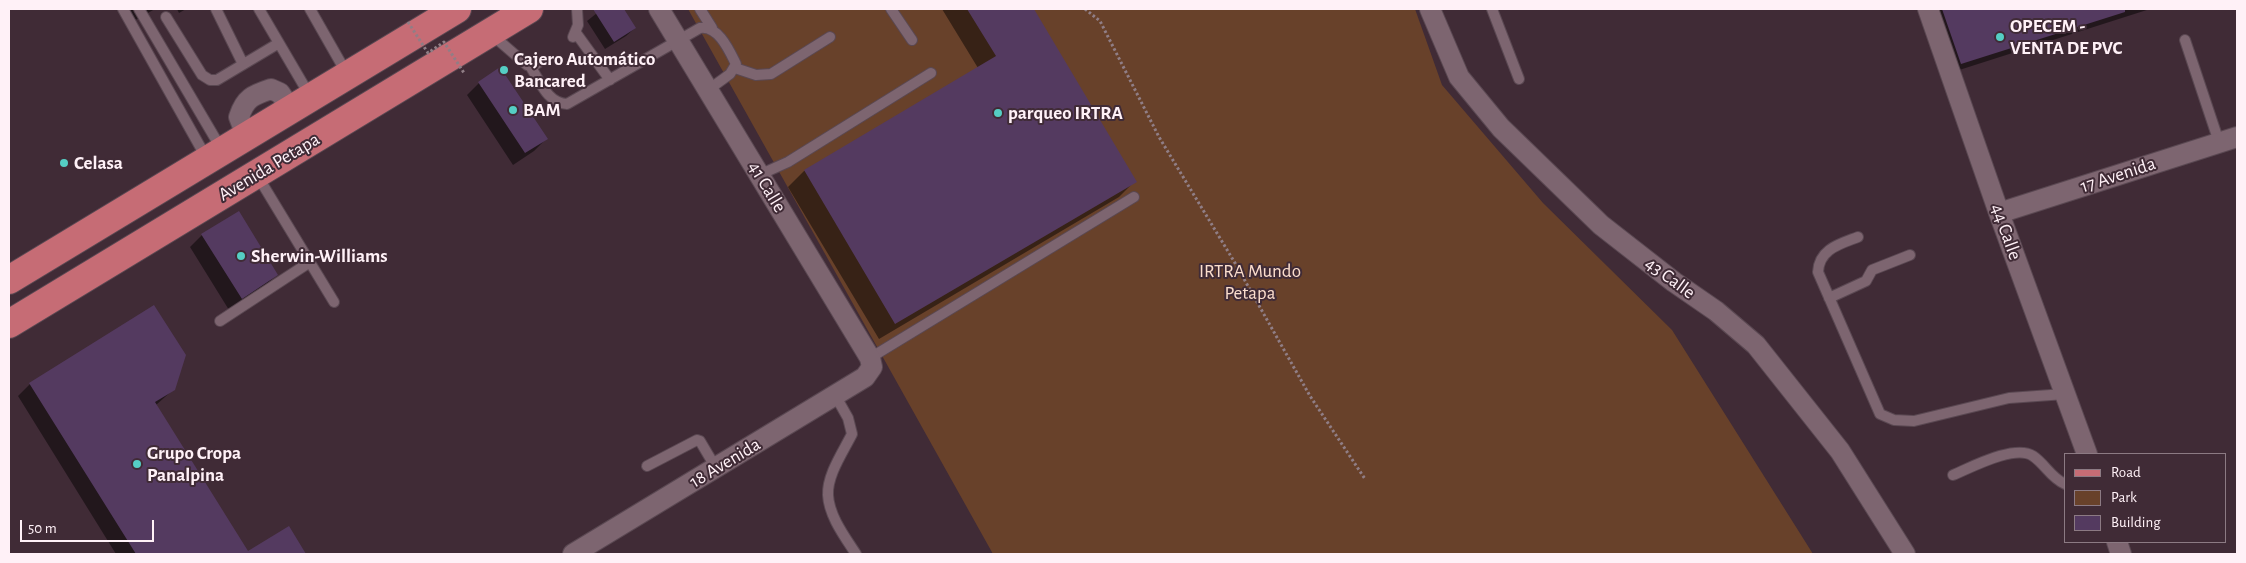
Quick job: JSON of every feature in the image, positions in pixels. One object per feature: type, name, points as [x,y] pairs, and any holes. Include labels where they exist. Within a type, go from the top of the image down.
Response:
[{"type":"main road","name":"Avenida Petapa","points":[[9,280],[215,156],[300,102],[457,9]]},
{"type":"main road","name":"Avenida Petapa","points":[[9,324],[529,9]]},
{"type":"street","name":"41 Calle","points":[[658,9],[871,362]]},
{"type":"street","name":"43 Calle","points":[[1430,9],[1459,77],[1502,128],[1601,225],[1674,282],[1716,311],[1756,345],[1840,451],[1905,554]]},
{"type":"street","name":"44 Calle","points":[[1928,9],[1998,213],[2088,453]]},
{"type":"street","name":"17 Avenida","points":[[1998,213],[2228,139]]},
{"type":"street","name":"18 Avenida","points":[[574,554],[865,377],[871,362]]},
{"type":"lane","points":[[123,9],[215,156]]},
{"type":"lane","points":[[139,9],[215,156]]},
{"type":"lane","points":[[216,9],[243,64]]},
{"type":"lane","points":[[259,9],[279,43],[300,102]]},
{"type":"lane","points":[[310,9],[348,75]]},
{"type":"lane","points":[[577,9],[574,35],[610,80]]},
{"type":"lane","points":[[700,9],[736,64],[730,74],[708,90]]},
{"type":"lane","points":[[891,9],[912,40]]},
{"type":"lane","points":[[1492,9],[1518,79]]},
{"type":"lane","points":[[166,17],[202,75],[210,80],[217,80],[279,43]]},
{"type":"lane","points":[[489,33],[530,66],[552,100],[559,104],[567,104],[700,28],[712,28]]},
{"type":"lane","points":[[735,68],[756,75],[771,74],[830,37]]},
{"type":"lane","points":[[2185,40],[2228,139]]},
{"type":"lane","points":[[530,66],[541,61]]},
{"type":"lane","points":[[759,175],[788,162],[931,73]]},
{"type":"lane","points":[[256,174],[334,302]]},
{"type":"lane","points":[[871,362],[1134,197]]},
{"type":"lane","points":[[1858,237],[1829,249],[1818,262],[1818,272],[1880,414],[1894,420],[1914,421],[2009,398],[2065,394]]},
{"type":"lane","points":[[1829,298],[1866,281],[1872,270],[1910,256]]},
{"type":"lane","points":[[220,321],[310,262]]},
{"type":"lane","points":[[835,395],[848,418],[852,434],[832,473],[828,495],[837,524],[856,554]]},
{"type":"lane","points":[[647,466],[697,440],[700,441],[716,468]]},
{"type":"lane","points":[[1953,475],[2012,452],[2033,456],[2051,475],[2064,483]]},
{"type":"path","points":[[1085,9],[1100,21],[1160,137],[1235,263],[1310,396],[1365,479]]},
{"type":"path","points":[[408,22],[428,53],[444,42],[464,73]]},
{"type":"green space","name":"IRTRA Mundo Petapa","points":[[688,9],[1415,9],[1442,85],[1543,203],[1672,330],[1813,554],[993,554]]},
{"type":"building","points":[[593,9],[624,9],[636,28],[614,42]]},
{"type":"building","name":"parqueo IRTRA","points":[[967,9],[1034,9],[1137,182],[895,324],[804,170],[996,56]]},
{"type":"building","name":"OPECEM - VENTA DE PVC","points":[[1942,9],[2125,9],[2125,12],[1961,64]]},
{"type":"building","name":"BAM","points":[[500,67],[548,139],[525,153],[478,82]]},
{"type":"building","name":"Sherwin-Williams","points":[[239,211],[278,275],[242,299],[201,234]]},
{"type":"building","name":"Grupo Cropa Panalpina","points":[[154,305],[186,355],[175,390],[155,402],[248,551],[289,526],[306,554],[136,554],[29,383]]},
{"type":"place","name":"OPECEM - VENTA DE PVC","points":[[2000,37]]},
{"type":"place","name":"Cajero Automático Bancared","points":[[504,70]]},
{"type":"place","name":"BAM","points":[[513,110]]},
{"type":"place","name":"parqueo IRTRA","points":[[998,113]]},
{"type":"place","name":"Celasa","points":[[64,163]]},
{"type":"place","name":"Sherwin-Williams","points":[[241,256]]},
{"type":"place","name":"Grupo Cropa Panalpina","points":[[137,464]]}]
